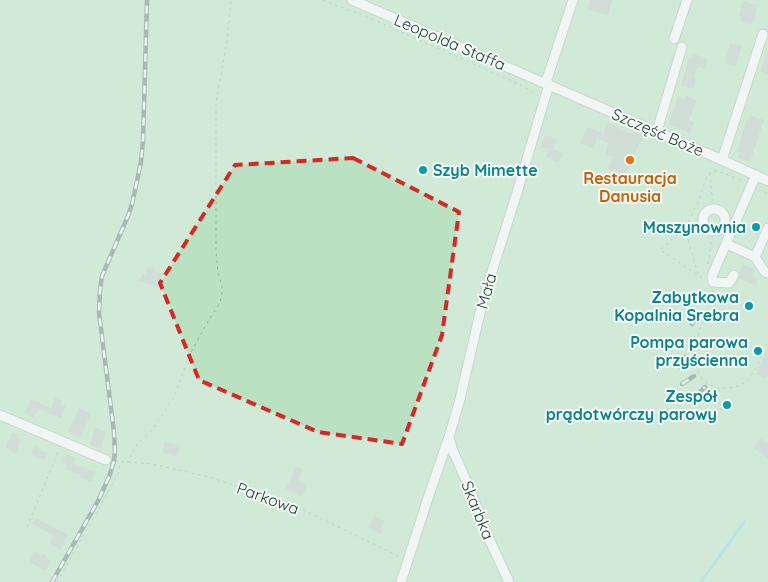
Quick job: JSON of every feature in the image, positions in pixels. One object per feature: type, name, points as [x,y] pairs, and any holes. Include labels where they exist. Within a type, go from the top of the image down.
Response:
[{"type":"street","name":"Leopolda Staffa","points":[[352,0],[548,84]]},
{"type":"street","name":"Mała","points":[[401,582],[449,437],[483,300],[544,100],[548,84],[547,79],[573,0]]},
{"type":"street","points":[[674,39],[687,0]]},
{"type":"street","points":[[722,160],[763,34]]},
{"type":"street","points":[[657,131],[682,47]]},
{"type":"street","name":"Szczęść Boże","points":[[548,84],[768,181]]},
{"type":"street","points":[[734,275],[729,283],[713,282],[712,276],[756,175]]},
{"type":"street","points":[[725,220],[722,213],[713,210],[706,213],[704,223],[708,229],[718,230],[725,220],[739,216]]},
{"type":"street","points":[[755,257],[768,228]]},
{"type":"street","points":[[727,244],[755,257],[768,273]]},
{"type":"street","points":[[0,416],[106,460]]},
{"type":"street","name":"Skarbka","points":[[449,437],[485,530],[509,582]]},
{"type":"path","points":[[126,463],[136,446],[152,430],[174,397],[190,354],[220,302],[222,294],[216,251],[216,102],[227,41],[231,0]]},
{"type":"path","points":[[323,0],[372,19],[523,86],[544,100]]},
{"type":"path","points":[[768,194],[743,186],[743,181],[718,170],[709,172],[697,205],[685,228],[660,250],[705,280],[713,282],[712,294],[696,345],[694,358],[702,379],[719,389],[732,388],[746,381],[754,370],[768,340]]},
{"type":"path","points":[[709,172],[713,210]]},
{"type":"path","points":[[685,228],[704,223]]},
{"type":"path","points":[[685,228],[698,275]]},
{"type":"path","points":[[707,270],[712,230]]},
{"type":"path","points":[[719,389],[718,400],[723,412]]},
{"type":"path","points":[[27,527],[62,442]]},
{"type":"path","name":"Parkowa","points":[[57,582],[114,481],[120,462],[152,464],[209,477],[287,502],[408,560]]},
{"type":"highlighted area","points":[[353,158],[459,212],[442,335],[402,444],[318,432],[199,380],[160,283],[235,165]]},
{"type":"green space","points":[[0,0],[768,0],[768,582],[0,582]]},
{"type":"building","points":[[590,0],[612,0],[608,15],[587,10]]},
{"type":"building","points":[[743,1],[757,5],[754,23],[752,22],[751,25],[740,21],[739,14]]},
{"type":"building","points":[[730,43],[742,46],[736,66],[725,63]]},
{"type":"building","points":[[766,53],[768,53],[768,75],[761,72]]},
{"type":"building","points":[[694,54],[708,59],[705,69],[698,67],[693,78],[696,79],[693,89],[681,85],[689,58],[692,59]]},
{"type":"building","points":[[686,96],[697,100],[689,120],[694,122],[690,133],[668,124],[678,97],[685,99]]},
{"type":"building","points":[[751,116],[764,120],[750,162],[738,158],[740,152],[737,151],[747,119],[750,120]]},
{"type":"building","points":[[608,123],[631,133],[633,128],[645,133],[624,177],[621,178],[607,169],[613,157],[605,154],[609,143],[597,138],[593,148],[580,143],[587,127],[603,133]]},
{"type":"building","points":[[545,135],[557,139],[553,150],[563,153],[558,163],[546,157],[549,149],[541,147]]},
{"type":"building","name":"Maszynownia","points":[[753,219],[763,224],[758,235],[748,230]]},
{"type":"building","points":[[743,264],[755,270],[752,276],[758,279],[755,285],[739,278],[739,272]]},
{"type":"building","points":[[148,267],[163,273],[158,287],[139,281]]},
{"type":"building","points":[[768,347],[768,374],[766,378],[756,374]]},
{"type":"building","points":[[55,398],[62,401],[60,404],[66,406],[61,418],[38,409],[34,418],[24,413],[31,399],[51,408]]},
{"type":"building","points":[[79,408],[91,414],[80,438],[68,432]]},
{"type":"building","points":[[95,428],[106,431],[101,448],[90,445]]},
{"type":"building","points":[[12,433],[21,440],[16,453],[6,447]]},
{"type":"building","points":[[760,438],[768,444],[768,459],[753,447]]},
{"type":"building","points":[[165,442],[180,445],[177,457],[162,453]]},
{"type":"building","points":[[35,445],[41,448],[40,450],[48,453],[45,460],[31,454]]},
{"type":"building","points":[[66,454],[76,458],[73,463],[95,472],[92,482],[80,477],[81,475],[65,469],[67,464],[62,462]]},
{"type":"building","points":[[296,467],[303,470],[298,481],[307,485],[302,497],[286,489]]},
{"type":"building","points":[[374,516],[385,521],[381,535],[368,527]]},
{"type":"building","points":[[36,518],[68,535],[60,550],[50,544],[53,535],[32,524]]},
{"type":"building","points":[[35,552],[41,555],[42,553],[51,561],[45,571],[29,562]]},
{"type":"waterway","points":[[701,582],[744,522]]},
{"type":"railway","points":[[52,582],[98,501],[114,461],[114,432],[99,313],[100,290],[102,276],[132,204],[141,162],[147,0]]},
{"type":"railway","points":[[692,324],[694,320]]},
{"type":"railway","points":[[675,360],[686,357]]},
{"type":"railway","points":[[681,367],[687,365]]},
{"type":"railway","points":[[682,384],[694,376]]},
{"type":"railway","points":[[692,400],[705,387]]},
{"type":"railway","points":[[708,400],[715,393]]},
{"type":"place","name":"Restauracja Danusia","points":[[630,160]]},
{"type":"place","name":"Szyb Mimette","points":[[423,170]]},
{"type":"place","name":"Maszynownia","points":[[756,227]]},
{"type":"place","name":"Zabytkowa Kopalnia Srebra","points":[[749,306]]},
{"type":"place","name":"Pompa parowa przyścienna","points":[[758,351]]},
{"type":"place","name":"Zespół prądotwórczy parowy","points":[[727,405]]}]
